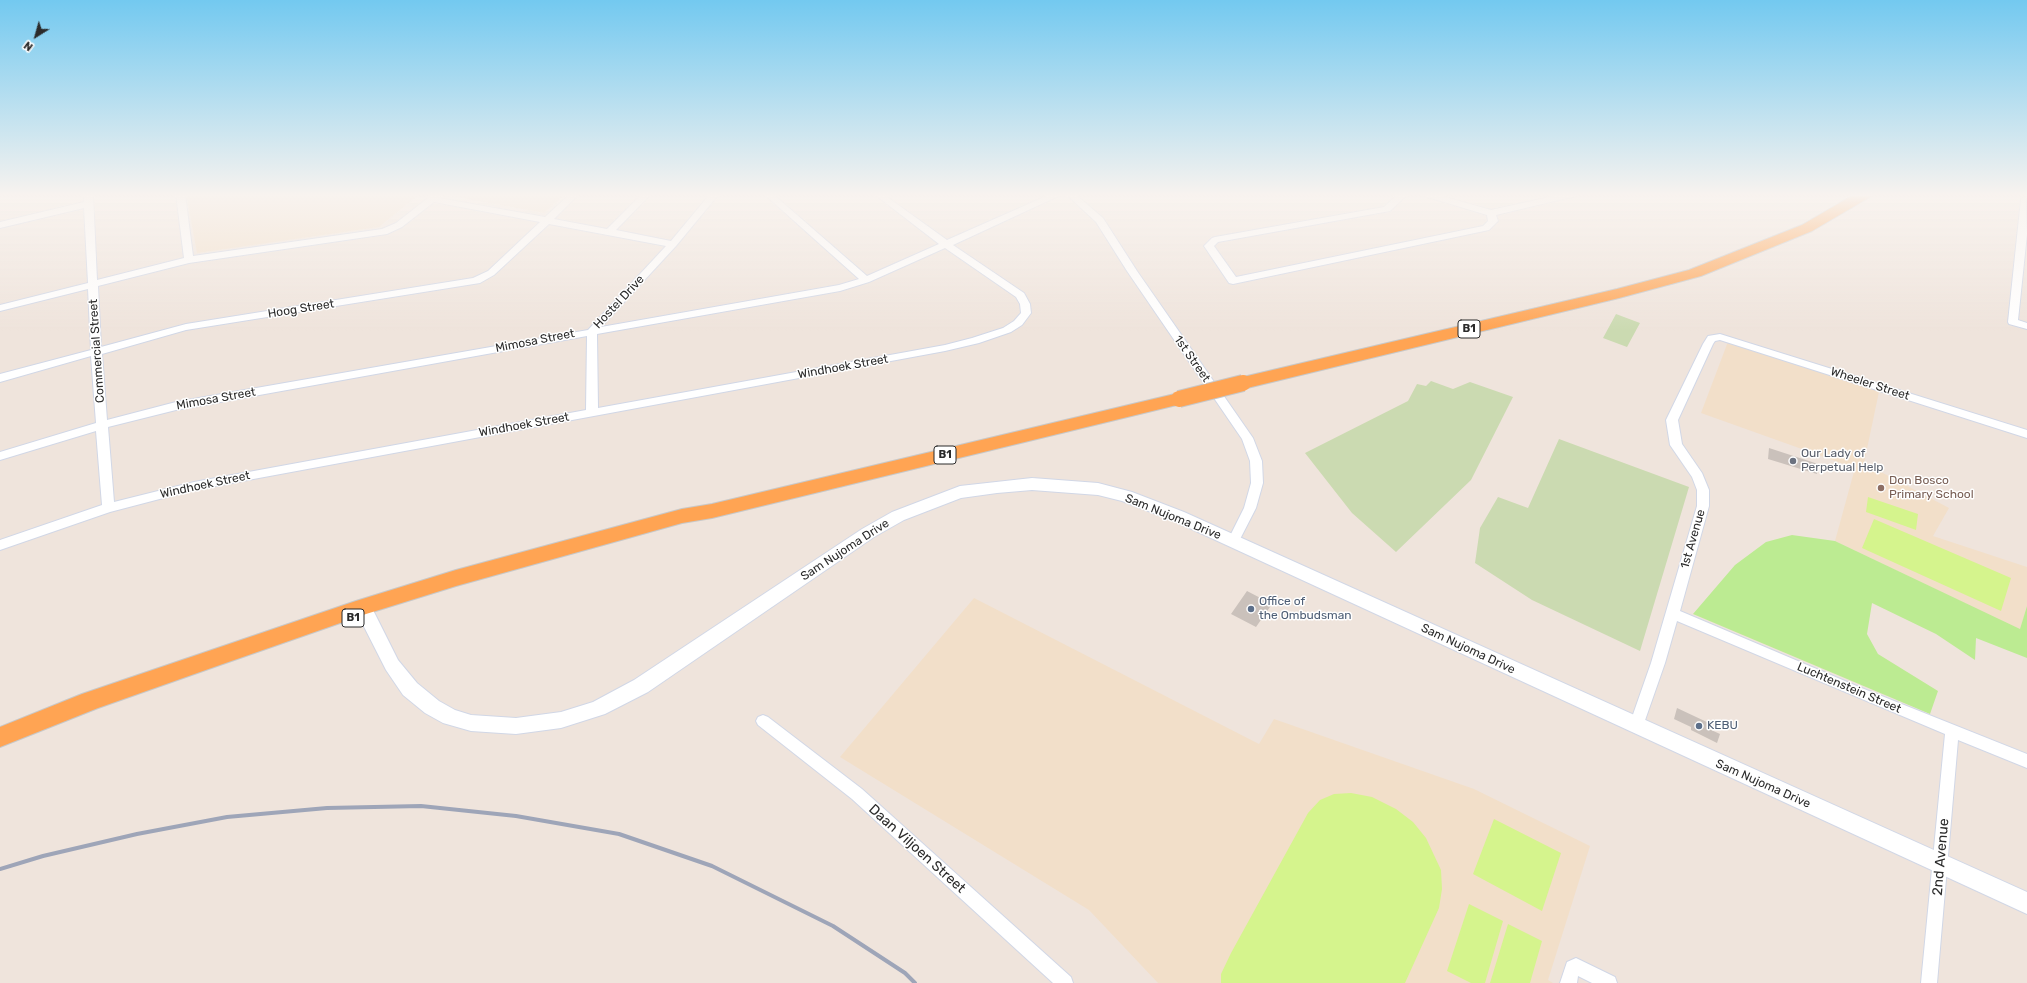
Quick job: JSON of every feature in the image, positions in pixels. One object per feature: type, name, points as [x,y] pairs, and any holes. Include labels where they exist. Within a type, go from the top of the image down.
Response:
[{"type":"highway","name":"B1","points":[[0,737],[90,701],[364,610],[712,511],[1619,293],[1695,273],[1780,240]]},
{"type":"highway","name":"B1","points":[[0,745],[184,675],[364,610]]},
{"type":"main road","name":"Sam Nujoma Drive","points":[[364,610],[392,665],[410,689],[432,707],[450,717],[470,723],[516,726],[561,720],[580,715],[617,699],[641,686],[719,635],[868,533],[898,516],[960,492],[997,486],[1032,484],[1098,489],[1126,496],[1153,506],[2027,903]]},
{"type":"street","name":"Commercial Street","points":[[90,240],[96,351],[108,508]]},
{"type":"street","points":[[186,240],[189,260]]},
{"type":"street","points":[[0,308],[189,260],[329,240]]},
{"type":"street","name":"Hoog Street","points":[[0,378],[186,327],[476,281],[490,273],[526,240]]},
{"type":"street","points":[[653,240],[673,244]]},
{"type":"street","name":"Hostel Drive","points":[[592,413],[592,331],[676,240]]},
{"type":"street","points":[[820,240],[866,280]]},
{"type":"street","points":[[940,240],[944,243]]},
{"type":"street","name":"Mimosa Street","points":[[0,456],[102,424],[176,406],[840,288],[866,280],[951,240]]},
{"type":"street","name":"1st Street","points":[[1112,240],[1132,271],[1247,438],[1256,461],[1257,483],[1250,508],[1233,542]]},
{"type":"street","points":[[1216,240],[1209,246],[1233,281],[1429,240]]},
{"type":"street","points":[[2022,240],[2013,322],[2027,326]]},
{"type":"street","name":"Windhoek Street","points":[[0,545],[108,508],[194,486],[945,348],[975,341],[1007,330],[1018,323],[1026,313],[1025,304],[1020,295],[944,243]]},
{"type":"street","name":"Wheeler Street","points":[[1712,338],[1720,337],[1729,339],[2027,434]]},
{"type":"street","name":"1st Avenue","points":[[1636,726],[1658,662],[1703,506],[1703,490],[1698,476],[1676,445],[1672,420],[1712,338]]},
{"type":"street","name":"Luchtenstein Street","points":[[1672,613],[2027,761]]},
{"type":"street","name":"Daan Viljoen Street","points":[[763,721],[857,794],[1065,983]]},
{"type":"street","name":"2nd Avenue","points":[[1929,983],[1952,731]]},
{"type":"street","points":[[1569,983],[1573,968],[1576,966],[1609,983]]},
{"type":"shaded area","points":[[195,240],[289,240],[197,253]]},
{"type":"shaded area","name":"Don Bosco Primary School","points":[[1729,339],[1880,387],[1864,463],[1949,508],[1933,536],[2027,567],[2027,606],[2020,630],[1835,541],[1855,468],[1701,413]]},
{"type":"shaded area","points":[[974,598],[1259,744],[1274,719],[1474,789],[1590,846],[1548,980],[1553,983],[1158,983],[1089,910],[840,757]]},
{"type":"green space","points":[[1616,314],[1640,323],[1627,347],[1603,338]]},
{"type":"green space","points":[[1431,381],[1453,389],[1470,382],[1513,397],[1471,480],[1396,552],[1352,513],[1305,453],[1408,401],[1417,384],[1426,386]]},
{"type":"green space","points":[[1559,439],[1689,487],[1640,651],[1532,600],[1475,563],[1480,528],[1498,497],[1528,508]]},
{"type":"green space","points":[[1868,497],[1918,514],[1916,530],[1866,512]]},
{"type":"green space","points":[[1874,519],[2011,578],[2001,611],[1862,548]]},
{"type":"green space","points":[[1792,535],[1835,541],[2020,629],[2027,606],[2027,658],[1976,638],[1975,660],[1936,634],[1872,603],[1867,634],[1878,654],[1938,691],[1930,714],[1693,614],[1735,565],[1766,542]]},
{"type":"green space","points":[[1351,793],[1372,797],[1396,809],[1413,822],[1426,838],[1441,870],[1442,889],[1439,908],[1405,983],[1221,983],[1221,974],[1231,953],[1308,813],[1320,800],[1334,794]]},
{"type":"green space","points":[[1494,819],[1561,853],[1542,911],[1473,874]]},
{"type":"green space","points":[[1469,904],[1503,921],[1485,983],[1471,983],[1447,971]]},
{"type":"green space","points":[[1508,924],[1542,941],[1530,983],[1490,983]]},
{"type":"building","name":"Our Lady of Perpetual Help","points":[[1769,448],[1818,464],[1817,474],[1768,459]]},
{"type":"building","name":"Office of the Ombudsman","points":[[1247,591],[1272,604],[1256,627],[1231,614]]},
{"type":"building","name":"KEBU","points":[[1677,708],[1711,724],[1709,729],[1720,734],[1717,743],[1691,730],[1691,727],[1674,719]]},
{"type":"railway","points":[[0,869],[43,856],[137,834],[227,817],[327,808],[421,806],[516,816],[619,834],[712,866],[833,926],[905,973],[915,983]]},
{"type":"place","name":"Our Lady of Perpetual Help","points":[[1793,461]]},
{"type":"place","name":"Don Bosco Primary School","points":[[1881,488]]},
{"type":"place","name":"Office of the Ombudsman","points":[[1251,609]]},
{"type":"place","name":"KEBU","points":[[1699,726]]}]
